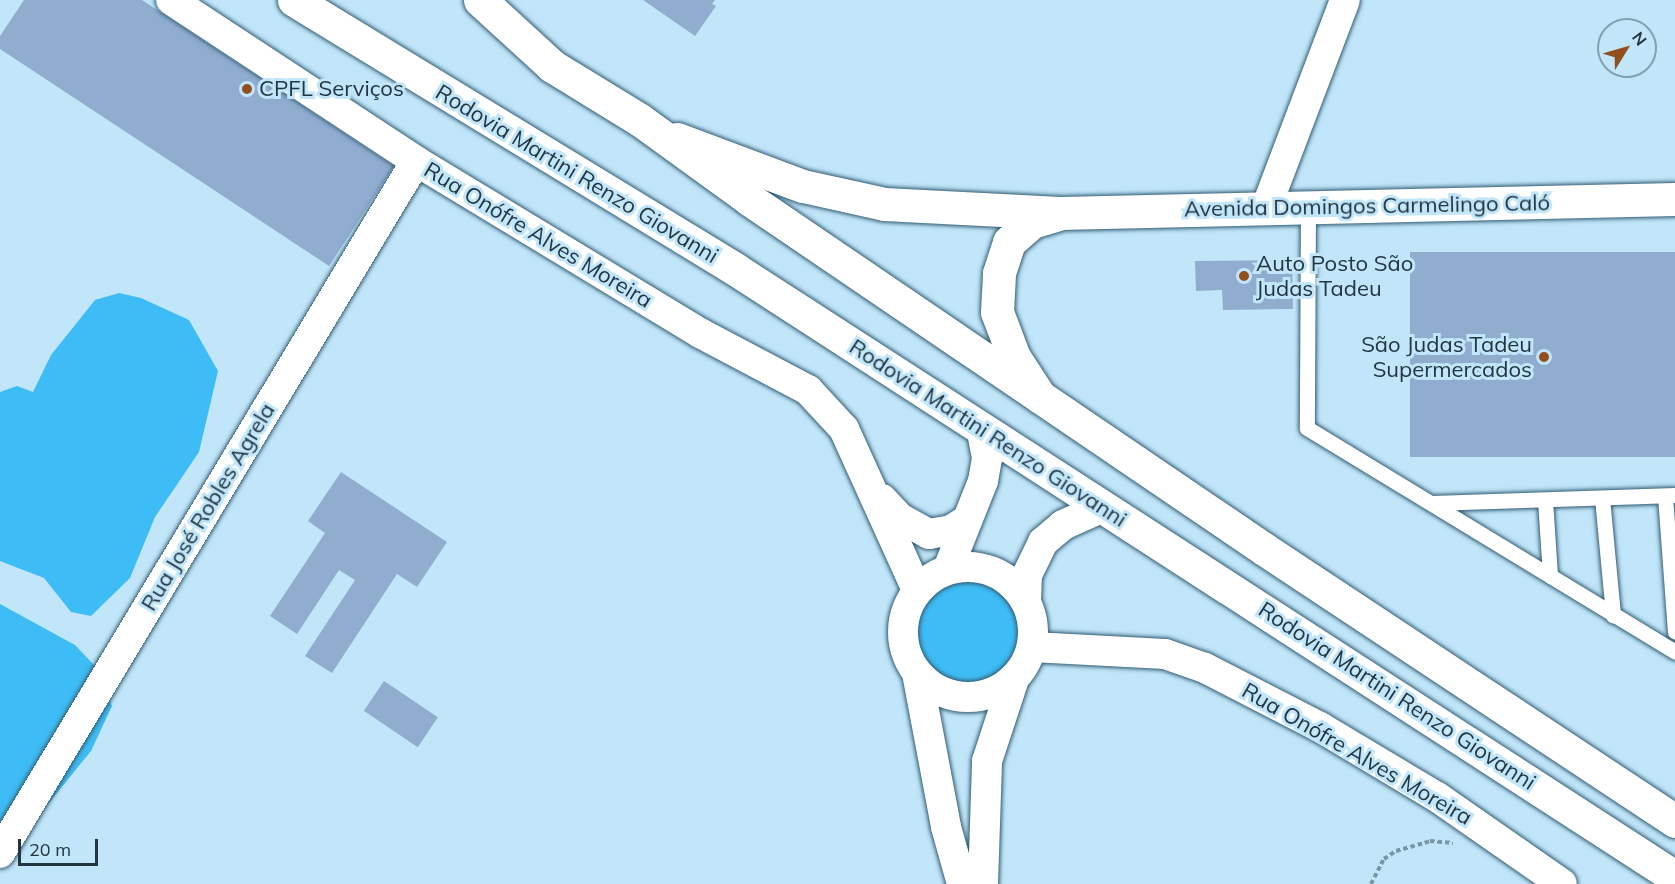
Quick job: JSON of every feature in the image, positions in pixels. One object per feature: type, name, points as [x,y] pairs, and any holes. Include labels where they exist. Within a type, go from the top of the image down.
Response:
[{"type":"main road","name":"Rodovia Martini Renzo Giovanni","points":[[294,0],[735,270],[1675,877]]},
{"type":"main road","points":[[480,0],[552,66],[640,120],[749,199],[1675,821]]},
{"type":"main road","name":"Avenida Domingos Carmelingo Caló","points":[[640,120],[691,146],[815,188],[884,204],[1060,213],[1675,199]]},
{"type":"main road","name":"Avenida Domingos Carmelingo Caló","points":[[1040,396],[1014,357],[997,312],[999,273],[1009,242],[1032,222],[1060,213]]},
{"type":"street","name":"Rua Onófre Alves Moreira","points":[[171,0],[416,161],[700,333],[808,390],[844,429],[876,492]]},
{"type":"street","points":[[1266,208],[1345,0]]},
{"type":"street","name":"Rua José Robles Agrela","points":[[0,853],[416,161]]},
{"type":"street","points":[[948,569],[986,466],[981,428]]},
{"type":"street","points":[[876,492],[900,518],[929,534],[951,530],[967,520]]},
{"type":"street","points":[[876,492],[906,593],[903,640],[946,827],[962,884]]},
{"type":"street","points":[[1026,602],[1027,575],[1043,542],[1063,525],[1103,507]]},
{"type":"street","points":[[906,593],[948,569],[985,568],[1016,587],[1032,617],[1032,647],[1014,679],[987,761],[983,884]]},
{"type":"street","name":"Rua Onófre Alves Moreira","points":[[1032,647],[1165,654],[1205,668],[1320,727],[1491,832],[1562,884]]},
{"type":"street","points":[[909,670],[933,688],[953,696],[975,698],[996,692],[1014,679]]},
{"type":"lane","points":[[1308,207],[1307,428],[1675,652]]},
{"type":"lane","points":[[1431,504],[1670,496],[1675,632]]},
{"type":"lane","points":[[1602,498],[1613,615]]},
{"type":"lane","points":[[1545,500],[1550,576]]},
{"type":"path","points":[[906,593],[893,648],[909,670]]},
{"type":"path","points":[[1371,884],[1384,859],[1396,851],[1430,841],[1468,844],[1491,832]]},
{"type":"shaded area","points":[[119,293],[141,298],[189,320],[218,371],[199,452],[155,517],[130,578],[91,616],[71,612],[44,578],[0,561],[0,392],[17,386],[33,392],[51,355],[95,300]]},
{"type":"shaded area","points":[[968,577],[989,582],[1007,593],[1018,611],[1023,632],[1018,653],[1007,671],[989,682],[968,687],[947,682],[929,671],[918,653],[913,632],[918,611],[929,593],[947,582]]},
{"type":"shaded area","points":[[0,604],[75,645],[95,666],[112,706],[91,751],[0,863]]},
{"type":"building","points":[[24,0],[142,0],[394,166],[329,266],[0,49],[0,36]]},
{"type":"building","points":[[643,0],[715,0],[712,4],[716,6],[695,36]]},
{"type":"building","name":"São Judas Tadeu Supermercados","points":[[1410,252],[1675,252],[1675,457],[1410,457]]},
{"type":"building","name":"Auto Posto São Judas Tadeu","points":[[1292,260],[1293,309],[1223,310],[1222,290],[1196,291],[1195,261]]},
{"type":"building","points":[[341,472],[447,542],[417,587],[397,574],[332,673],[305,656],[355,580],[339,570],[297,634],[270,616],[325,533],[308,521]]},
{"type":"building","points":[[384,681],[438,717],[418,747],[364,711]]},
{"type":"place","name":"CPFL Serviços","points":[[247,89]]},
{"type":"place","name":"Auto Posto São Judas Tadeu","points":[[1244,276]]},
{"type":"place","name":"São Judas Tadeu Supermercados","points":[[1544,357]]}]
